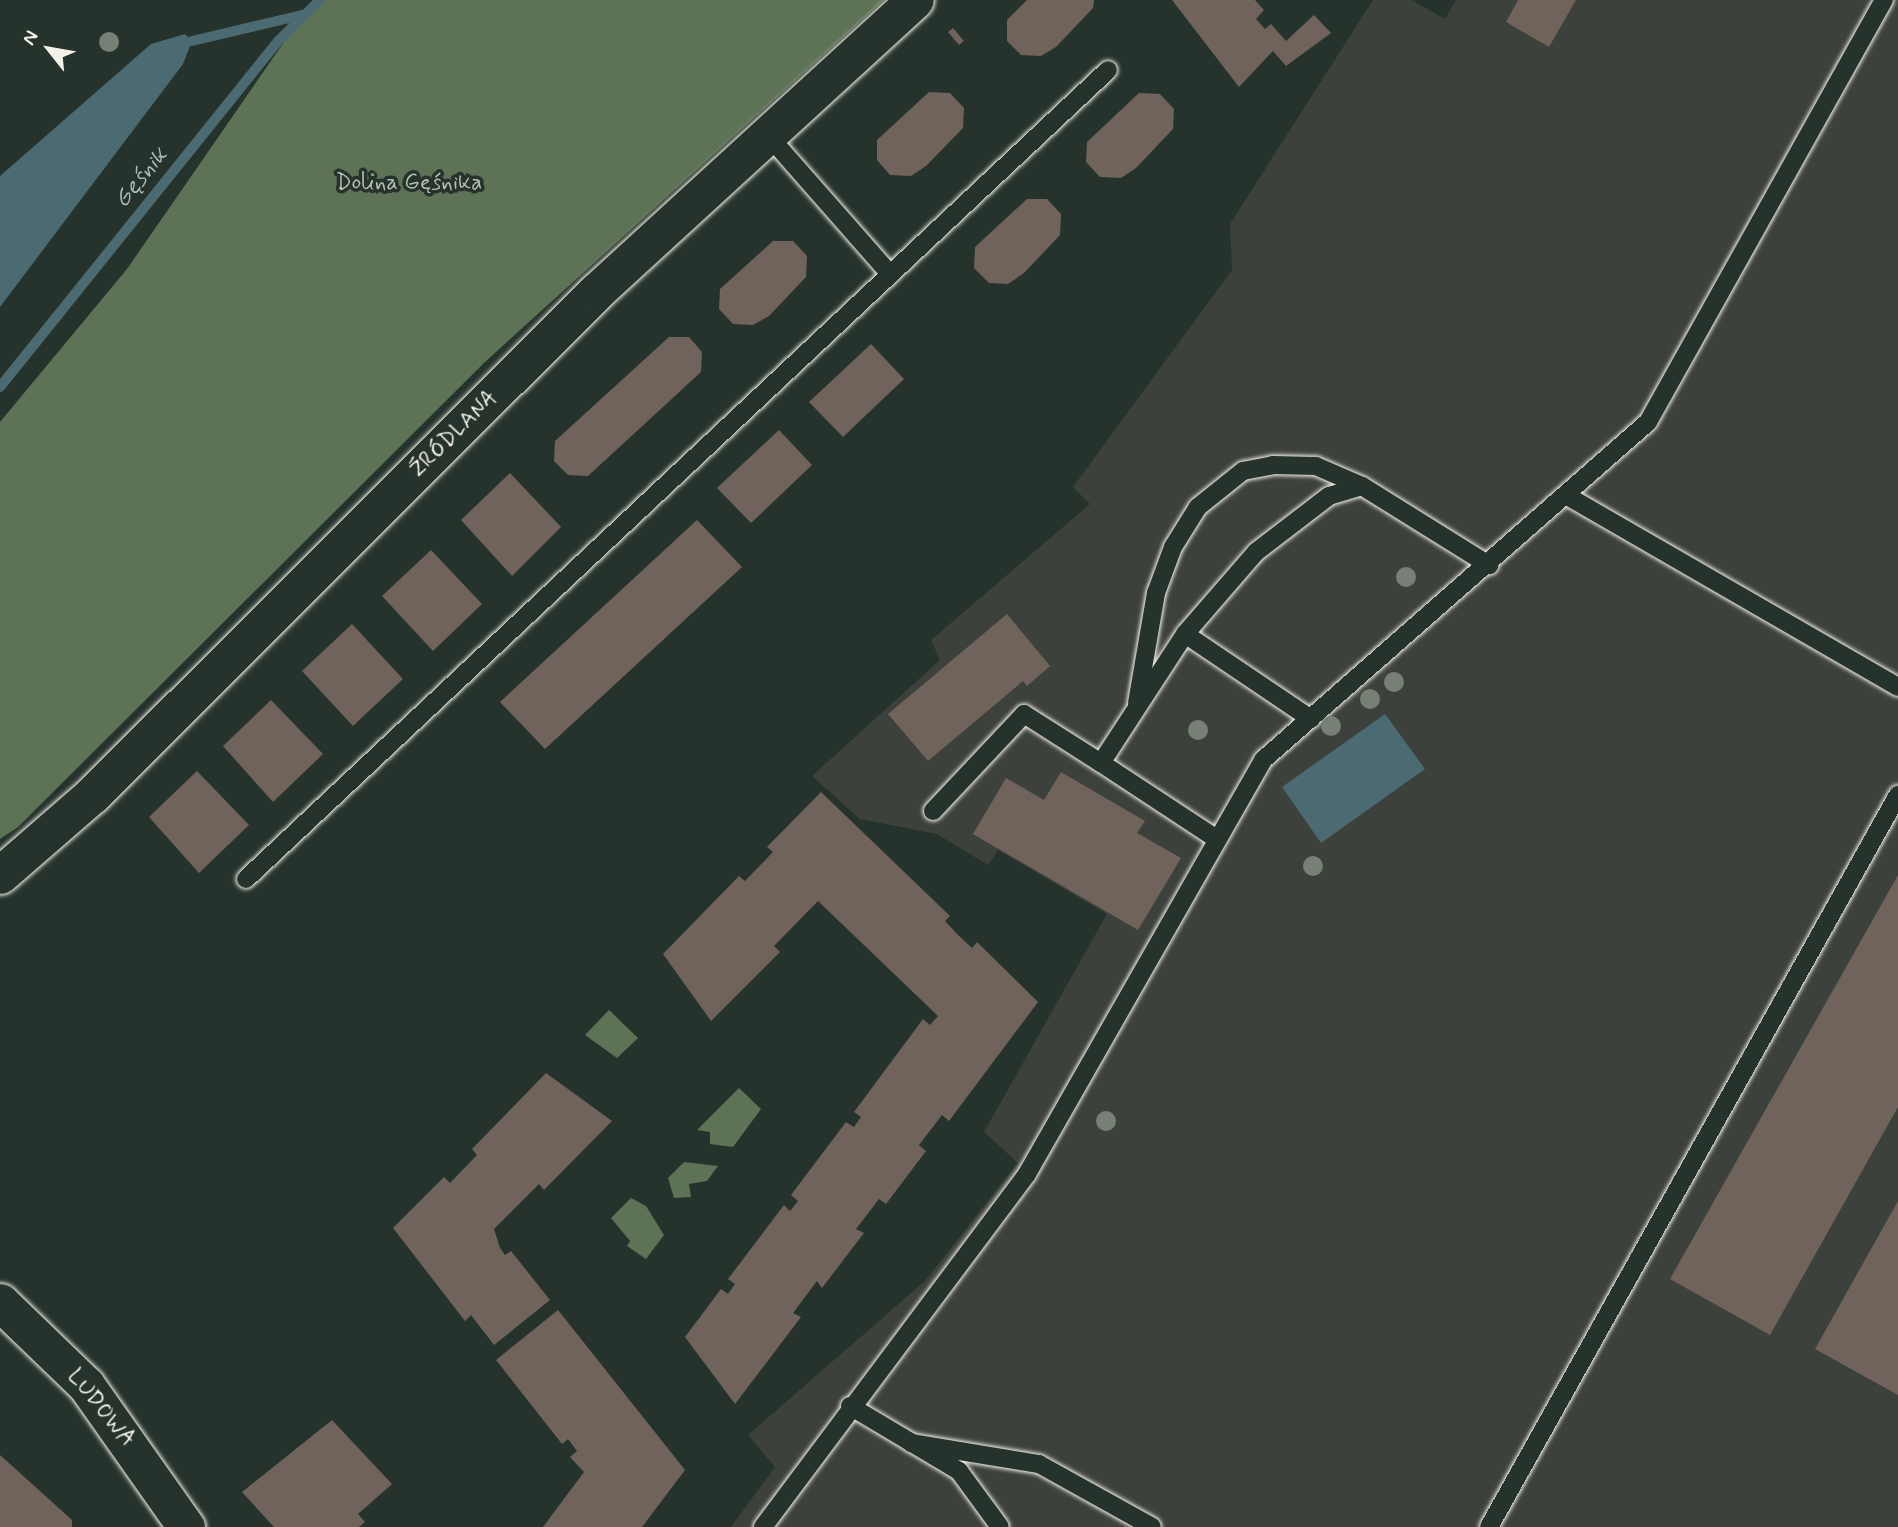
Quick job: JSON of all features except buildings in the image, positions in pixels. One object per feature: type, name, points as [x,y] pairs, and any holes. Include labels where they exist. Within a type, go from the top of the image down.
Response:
[{"type":"street","name":"ŹRÓDLANA","points":[[0,876],[92,795],[533,354],[767,134],[915,0]]},
{"type":"street","name":"LUDOWA","points":[[0,1302],[86,1385],[186,1527]]},
{"type":"lane","points":[[763,1527],[850,1406],[1027,1174],[1215,838],[1263,760],[1569,496],[1648,422],[1884,0]]},
{"type":"lane","points":[[246,879],[1108,70]]},
{"type":"lane","points":[[767,134],[889,273]]},
{"type":"lane","points":[[1136,710],[1156,593],[1173,547],[1198,507],[1243,471],[1273,465],[1316,466],[1362,486],[1489,565]]},
{"type":"lane","points":[[1101,763],[1185,635],[1256,552],[1300,515],[1329,496],[1362,486]]},
{"type":"lane","points":[[1569,496],[1898,687]]},
{"type":"lane","points":[[1185,635],[1311,719]]},
{"type":"lane","points":[[933,811],[1024,714],[1215,838]]},
{"type":"lane","points":[[1489,1527],[1898,795]]},
{"type":"lane","points":[[850,1406],[959,1471],[1000,1527]]},
{"type":"lane","points":[[911,1443],[1039,1464],[1152,1527]]},
{"type":"shaded area","points":[[1373,0],[1411,0],[1445,19],[1456,0],[1898,0],[1898,1527],[731,1527],[775,1467],[748,1435],[925,1281],[1018,1163],[984,1132],[1107,914],[998,850],[988,865],[937,834],[860,819],[812,776],[940,660],[931,640],[1090,504],[1073,487],[1232,270],[1230,224]]},
{"type":"green space","name":"Dolina Gęśnika","points":[[313,0],[884,0],[486,361],[18,827],[0,839],[0,422],[127,269]]},
{"type":"green space","points":[[609,1010],[638,1038],[617,1058],[585,1035]]},
{"type":"green space","points":[[739,1088],[761,1109],[733,1147],[710,1144],[710,1132],[697,1130]]},
{"type":"green space","points":[[684,1162],[718,1166],[707,1181],[689,1184],[691,1197],[674,1198],[668,1178]]},
{"type":"green space","points":[[631,1198],[646,1206],[664,1235],[646,1259],[627,1246],[630,1241],[611,1218]]},
{"type":"water","points":[[185,34],[192,41],[183,64],[0,307],[0,176],[151,44]]},
{"type":"water","points":[[1385,714],[1425,769],[1321,843],[1282,787]]},
{"type":"waterway","name":"Gęśnik","points":[[0,387],[278,41],[320,0]]},
{"type":"waterway","points":[[192,41],[302,15]]}]
